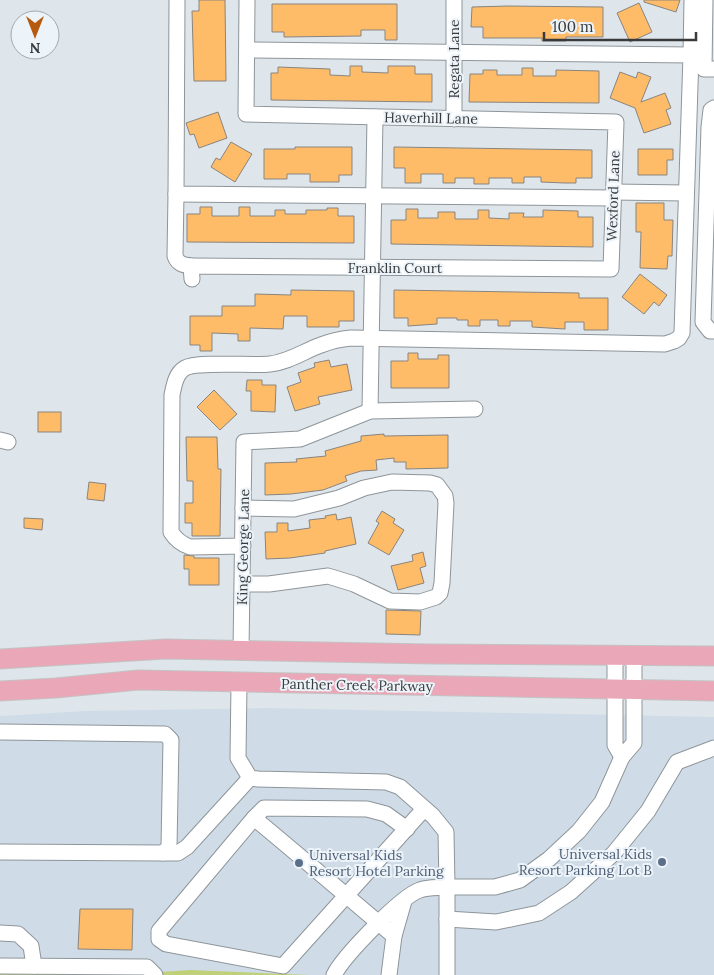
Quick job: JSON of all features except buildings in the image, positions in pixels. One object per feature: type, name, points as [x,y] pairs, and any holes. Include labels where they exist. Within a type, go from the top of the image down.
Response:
[{"type":"main road","points":[[0,660],[166,649],[714,656]]},
{"type":"main road","points":[[239,682],[241,651]]},
{"type":"main road","name":"Panther Creek Parkway","points":[[0,691],[138,680],[714,691]]},
{"type":"street","points":[[177,0],[176,194],[613,195],[686,193]]},
{"type":"street","points":[[247,0],[247,50],[691,55]]},
{"type":"street","name":"Regata Lane","points":[[454,0],[454,119]]},
{"type":"street","points":[[243,546],[190,547],[174,538],[171,532],[172,395],[179,373],[185,368],[195,365],[273,364],[335,340],[371,338],[665,344],[679,338],[682,333],[692,0]]},
{"type":"street","points":[[705,0],[704,69],[714,69]]},
{"type":"street","name":"Haverhill Lane","points":[[247,50],[246,114],[616,122]]},
{"type":"street","points":[[714,108],[711,110],[709,127],[710,218],[703,322],[710,331],[714,331]]},
{"type":"street","points":[[375,117],[370,411],[475,409]]},
{"type":"street","name":"Wexford Lane","points":[[611,269],[616,122]]},
{"type":"street","name":"Franklin Court","points":[[176,194],[175,256],[177,261],[191,273],[372,268],[611,269]]},
{"type":"street","name":"King George Lane","points":[[241,651],[244,442],[300,438],[370,411]]},
{"type":"street","points":[[242,584],[269,584],[328,576],[354,584],[390,601],[420,602],[436,597],[440,592],[442,583],[446,503],[445,496],[437,485],[430,482],[392,482],[364,488],[332,500],[294,509],[243,508]]},
{"type":"street","points":[[615,655],[615,745],[622,757]]},
{"type":"street","points":[[334,975],[339,966],[378,922],[419,890],[447,887],[495,886],[520,880],[549,859],[579,831],[602,802],[622,757],[634,743],[634,655]]},
{"type":"street","points":[[239,682],[238,758],[250,778]]},
{"type":"street","points":[[0,732],[165,734],[171,740],[169,847],[163,853]]},
{"type":"street","points":[[447,919],[496,922],[539,913],[571,892],[614,853],[648,811],[677,762],[714,748]]},
{"type":"street","points":[[250,778],[386,782],[400,787],[433,816],[446,832],[446,975]]},
{"type":"street","points":[[0,852],[178,853],[187,847],[250,778]]},
{"type":"street","points":[[407,828],[386,814],[367,809],[264,808],[159,931],[159,939],[166,944],[283,966],[347,896],[424,809]]},
{"type":"street","points":[[254,818],[394,936]]},
{"type":"street","points":[[389,975],[394,936],[404,901]]},
{"type":"street","points":[[0,933],[18,934],[31,946],[34,966]]},
{"type":"street","points":[[0,966],[147,967],[155,975]]},
{"type":"shaded area","points":[[267,708],[714,717],[714,975],[0,975],[0,716],[84,711]]},
{"type":"green space","points":[[190,970],[309,975],[0,975],[0,972],[130,974]]},
{"type":"place","name":"Universal Kids Resort Parking Lot B","points":[[662,862]]},
{"type":"place","name":"Universal Kids Resort Hotel Parking","points":[[299,863]]}]
